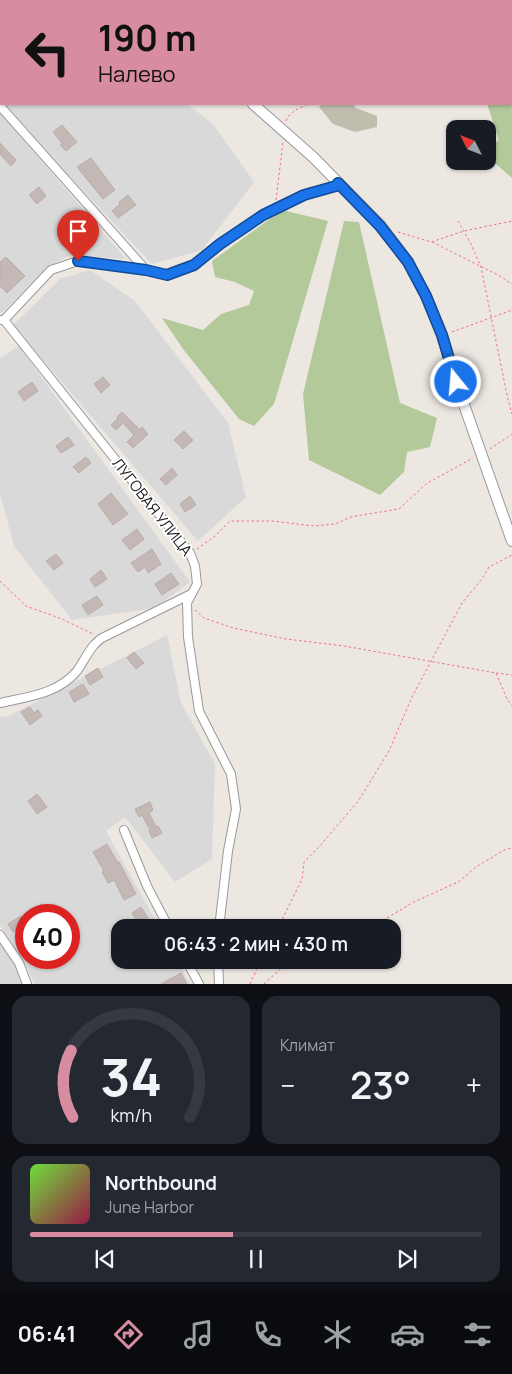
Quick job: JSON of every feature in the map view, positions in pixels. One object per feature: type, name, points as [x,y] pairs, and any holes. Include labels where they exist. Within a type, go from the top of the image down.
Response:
[{"type":"street","points":[[254,105],[313,156],[380,226],[408,262],[426,296],[442,335],[456,382],[512,541]]},
{"type":"street","points":[[0,106],[146,270]]},
{"type":"street","points":[[2,320],[51,270],[78,261],[146,270]]},
{"type":"street","name":"ЛУГОВАЯ УЛИЦА","points":[[2,320],[190,553],[196,566],[198,584],[187,603],[188,637],[200,711],[231,774],[236,809],[228,851],[220,919]]},
{"type":"street","points":[[0,703],[50,692],[76,673],[85,661],[92,646],[102,638],[191,594]]},
{"type":"street","points":[[124,830],[147,886],[164,919]]},
{"type":"street","points":[[0,934],[19,963],[28,984]]},
{"type":"street","points":[[191,969],[199,984]]},
{"type":"street","points":[[218,969],[219,984]]},
{"type":"lane","points":[[146,270],[167,275],[194,265],[220,244],[263,215],[304,195],[336,186],[338,183]]},
{"type":"path","points":[[275,209],[287,118],[296,109],[306,105]]},
{"type":"path","points":[[458,221],[482,267],[512,414]]},
{"type":"path","points":[[431,242],[464,231],[512,221]]},
{"type":"path","points":[[397,232],[431,242],[500,276],[512,284]]},
{"type":"path","points":[[442,335],[512,310]]},
{"type":"path","points":[[190,553],[214,537],[230,521],[272,521],[314,526],[335,524],[351,517],[399,509],[426,484],[482,454],[512,434]]},
{"type":"path","points":[[282,919],[302,879],[304,862],[359,800],[389,752],[412,696],[432,662],[462,603],[489,567],[512,554]]},
{"type":"path","points":[[0,581],[26,606],[62,619],[102,638]]},
{"type":"path","points":[[187,603],[204,618],[233,628],[286,639],[344,646],[512,675]]},
{"type":"path","points":[[496,673],[512,706]]},
{"type":"path","points":[[386,919],[412,903],[460,881],[476,867],[504,850],[512,848]]},
{"type":"path","points":[[250,984],[257,969]]},
{"type":"path","points":[[264,984],[280,969]]},
{"type":"shaded area","points":[[6,105],[188,105],[213,124],[254,182],[202,250],[152,264],[42,147]]},
{"type":"shaded area","points":[[320,105],[354,105],[356,108],[377,116],[377,127],[355,132],[333,124],[319,107]]},
{"type":"shaded area","points":[[0,113],[126,259],[70,255],[46,268],[0,313]]},
{"type":"shaded area","points":[[90,270],[135,301],[228,423],[246,497],[198,541],[13,325],[60,279]]},
{"type":"shaded area","points":[[19,346],[190,582],[155,608],[72,620],[14,546],[0,494],[0,358]]},
{"type":"shaded area","points":[[167,635],[181,703],[215,764],[212,859],[175,882],[125,817],[106,831],[155,919],[111,919],[111,969],[182,969],[190,984],[35,984],[28,969],[80,969],[80,904],[15,904],[15,949],[0,925],[0,716],[6,717]]},
{"type":"shaded area","points":[[0,943],[14,963],[22,984],[0,984]]},
{"type":"green space","points":[[487,105],[512,105],[512,178],[496,164],[496,142],[499,140],[496,131],[496,120],[492,120]]},
{"type":"green space","points":[[282,210],[328,221],[274,404],[254,426],[239,419],[183,349],[162,318],[203,330],[221,314],[249,305],[254,291],[235,282],[215,277],[212,261]]},
{"type":"green space","points":[[344,221],[359,222],[400,403],[437,418],[430,447],[407,452],[404,472],[380,495],[309,460],[303,394]]},
{"type":"building","points":[[62,125],[77,142],[66,151],[60,145],[62,143],[53,132]]},
{"type":"building","points":[[0,143],[16,160],[11,166],[0,154]]},
{"type":"building","points":[[91,158],[115,190],[103,199],[77,167]]},
{"type":"building","points":[[39,187],[46,196],[37,204],[29,195]]},
{"type":"building","points":[[128,195],[136,205],[118,218],[112,211]]},
{"type":"building","points":[[6,257],[25,276],[7,293],[0,286],[0,262]]},
{"type":"building","points":[[103,377],[110,385],[101,393],[94,384]]},
{"type":"building","points":[[32,382],[38,391],[24,401],[18,392]]},
{"type":"building","points":[[122,412],[140,430],[142,427],[148,434],[133,448],[127,442],[134,435],[123,423],[116,430],[111,425]]},
{"type":"building","points":[[184,431],[193,440],[183,449],[174,440]]},
{"type":"building","points":[[68,437],[74,445],[61,453],[56,446]]},
{"type":"building","points":[[86,457],[91,463],[79,473],[73,467]]},
{"type":"building","points":[[172,468],[177,475],[166,485],[160,479]]},
{"type":"building","points":[[111,493],[128,514],[113,525],[98,504]]},
{"type":"building","points":[[190,496],[196,505],[185,512],[180,504]]},
{"type":"building","points":[[137,529],[144,539],[130,550],[122,540]]},
{"type":"building","points":[[152,549],[161,564],[148,573],[145,567],[138,572],[131,563]]},
{"type":"building","points":[[56,554],[63,563],[54,570],[46,561]]},
{"type":"building","points":[[101,570],[107,579],[95,587],[90,579]]},
{"type":"building","points":[[171,573],[179,584],[162,595],[155,584]]},
{"type":"building","points":[[97,596],[103,605],[88,615],[82,605]]},
{"type":"building","points":[[134,652],[144,663],[136,669],[127,658]]},
{"type":"building","points":[[98,668],[103,677],[90,685],[85,676]]},
{"type":"building","points":[[83,684],[89,694],[74,702],[69,692]]},
{"type":"building","points":[[30,707],[34,713],[38,710],[42,716],[30,725],[21,712]]},
{"type":"building","points":[[37,794],[47,807],[37,814],[28,801]]},
{"type":"building","points":[[150,802],[153,810],[149,813],[156,827],[158,826],[162,833],[152,838],[142,815],[139,817],[135,809]]},
{"type":"building","points":[[107,844],[136,894],[124,900],[114,880],[108,883],[102,872],[104,871],[93,852]]},
{"type":"building","points":[[141,907],[148,918],[136,919],[132,913]]},
{"type":"building","points":[[15,920],[15,930],[13,932],[8,924]]},
{"type":"building","points":[[181,973],[187,984],[161,984]]},
{"type":"route","points":[[78,261],[146,270],[167,275],[194,265],[220,244],[263,215],[304,195],[336,186],[338,183],[380,226],[408,262],[426,296],[442,335],[456,382]]}]
